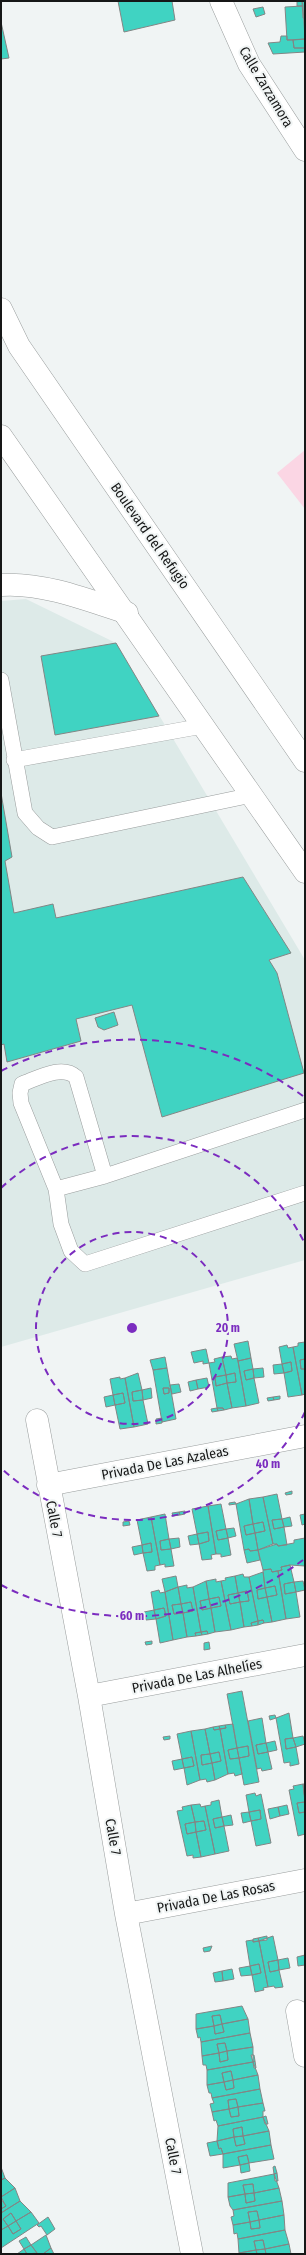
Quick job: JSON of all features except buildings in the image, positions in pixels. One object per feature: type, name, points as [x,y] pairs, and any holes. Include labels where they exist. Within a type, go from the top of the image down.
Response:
[{"type":"street","name":"Calle Zarzamora","points":[[222,1],[249,64],[305,150]]},
{"type":"street","name":"Boulevard del Refugio","points":[[1,309],[19,346],[305,761]]},
{"type":"street","points":[[1,436],[127,614],[305,872]]},
{"type":"street","points":[[1,585],[17,584],[83,598],[127,614]]},
{"type":"street","name":"Calle 7","points":[[37,1420],[48,1485],[89,1696],[126,1914],[192,2254]]},
{"type":"street","name":"Privada De Las Azaleas","points":[[48,1485],[305,1436]]},
{"type":"street","name":"Privada De Las Alhelíes","points":[[89,1696],[305,1655]]},
{"type":"street","name":"Privada De Las Rosas","points":[[126,1914],[305,1880]]},
{"type":"street","points":[[297,2011],[305,2056]]},
{"type":"lane","points":[[1,680],[14,760],[26,813],[38,828],[52,837],[252,795]]},
{"type":"lane","points":[[14,760],[203,726]]},
{"type":"lane","points":[[105,1176],[76,1076],[70,1072],[61,1071],[22,1084],[20,1093],[21,1103],[56,1189],[61,1224],[71,1251],[85,1264],[305,1193]]},
{"type":"lane","points":[[56,1189],[105,1176],[305,1110]]},
{"type":"shaded area","points":[[305,450],[305,509],[277,473]]},
{"type":"shaded area","points":[[26,599],[116,643],[305,960],[305,1260],[1,1347],[1,601]]}]
